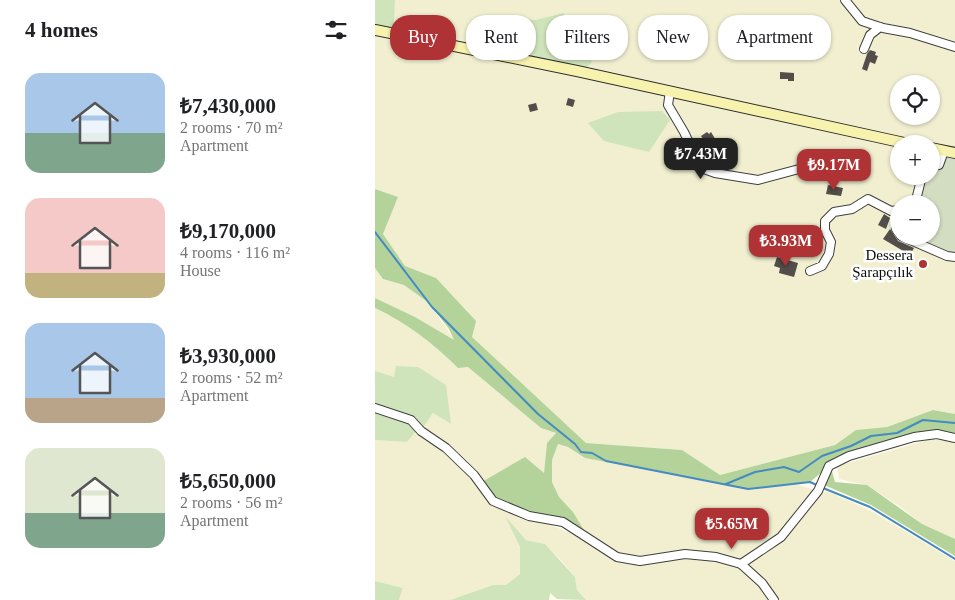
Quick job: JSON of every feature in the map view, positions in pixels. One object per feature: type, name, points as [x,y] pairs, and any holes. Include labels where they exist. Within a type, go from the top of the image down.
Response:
[{"type":"street","points":[[845,0],[862,21],[955,47]]},
{"type":"street","points":[[865,50],[870,36],[880,27]]},
{"type":"street","points":[[375,30],[670,91],[890,140]]},
{"type":"street","points":[[670,91],[668,105],[684,132],[701,168],[715,173],[758,180],[799,170]]},
{"type":"street","points":[[940,164],[950,152]]},
{"type":"street","points":[[810,271],[822,266],[829,254],[831,242],[825,230],[825,221],[834,212],[852,209],[869,199],[890,210]]},
{"type":"street","points":[[922,245],[947,256],[955,257]]},
{"type":"street","points":[[375,408],[411,420],[421,431],[445,448],[474,475],[493,501],[529,516],[563,522],[617,558],[640,561],[685,554],[716,557],[741,564],[762,583],[774,600]]},
{"type":"street","points":[[741,564],[781,536],[818,491],[829,466],[849,456],[914,438],[937,434],[955,438]]},
{"type":"shaded area","points":[[395,0],[844,0],[862,21],[877,24],[861,17],[847,0],[955,0],[955,150],[940,147],[940,135],[890,136],[586,68],[591,62],[590,60],[628,60],[628,15],[565,15],[563,13],[546,15],[546,17],[536,20],[536,15],[466,15],[466,45],[456,43],[456,15],[394,15]]},
{"type":"shaded area","points":[[375,33],[390,36],[390,60],[456,60],[456,50],[466,52],[466,60],[506,60],[890,143],[890,185],[940,185],[940,154],[955,157],[955,414],[933,410],[887,427],[856,430],[835,445],[720,475],[682,450],[586,443],[471,337],[436,278],[405,266],[383,234],[398,197],[375,189]]},
{"type":"shaded area","points":[[375,268],[383,279],[404,285],[429,303],[455,341],[415,317],[375,298]]},
{"type":"shaded area","points":[[375,308],[401,321],[440,349],[458,368],[468,367],[541,428],[556,433],[547,443],[544,474],[503,506],[588,540],[573,512],[559,497],[552,482],[552,460],[558,444],[568,447],[585,458],[748,489],[795,484],[818,491],[829,492],[871,511],[955,561],[955,600],[586,600],[577,590],[575,577],[560,559],[545,544],[526,540],[506,518],[520,547],[520,574],[506,585],[493,585],[450,600],[399,600],[403,588],[375,581],[375,440],[407,442],[418,427],[422,430],[433,413],[451,424],[394,378],[375,371]]},
{"type":"shaded area","points":[[931,439],[955,442],[955,539],[922,524],[867,485],[839,479],[837,466]]},
{"type":"green space","points":[[375,0],[395,0],[394,15],[390,15],[390,29],[375,26]]},
{"type":"green space","points":[[546,17],[546,60],[591,60],[592,62],[586,68],[536,59],[536,20]]},
{"type":"green space","points":[[662,111],[670,120],[649,152],[604,141],[588,123],[618,112]]},
{"type":"green space","points":[[943,155],[955,157],[955,257],[924,245],[940,245],[940,195],[917,195],[920,185],[940,185],[940,162]]},
{"type":"green space","points":[[375,189],[398,197],[383,234],[405,266],[436,278],[476,321],[472,337],[586,443],[682,450],[720,475],[835,445],[856,430],[887,427],[933,410],[955,414],[955,436],[936,434],[829,466],[810,482],[748,489],[585,458],[568,447],[558,444],[552,460],[552,482],[559,497],[573,512],[590,540],[563,522],[493,501],[480,483],[525,457],[544,473],[547,443],[556,433],[541,428],[468,367],[458,368],[419,334],[375,308],[375,298],[415,317],[454,340],[449,329],[429,303],[404,285],[383,279],[375,268]]},
{"type":"green space","points":[[396,366],[418,367],[446,385],[451,424],[433,413],[423,428],[413,417],[375,405],[375,371],[394,377]]},
{"type":"green space","points":[[375,411],[409,421],[417,430],[407,442],[375,440]]},
{"type":"green space","points":[[831,468],[835,482],[867,485],[922,524],[955,539],[955,556],[871,505],[824,485]]},
{"type":"green space","points":[[505,516],[526,540],[545,544],[575,577],[577,590],[586,600],[557,599],[550,593],[549,600],[450,600],[493,585],[506,585],[520,574],[520,547]]},
{"type":"green space","points":[[375,581],[403,588],[399,600],[375,600]]},
{"type":"building","points":[[870,50],[876,52],[875,55],[878,56],[875,64],[870,62],[867,71],[862,69]]},
{"type":"building","points":[[780,72],[794,73],[794,81],[780,79]]},
{"type":"building","points":[[568,98],[575,100],[573,107],[566,105]]},
{"type":"building","points":[[536,103],[538,110],[530,112],[528,105]]},
{"type":"building","points":[[707,132],[709,134],[711,132],[717,142],[710,146],[701,136]]},
{"type":"building","points":[[828,185],[843,188],[841,196],[826,194]]},
{"type":"building","points":[[884,214],[890,218],[886,229],[878,225]]},
{"type":"building","points":[[890,229],[890,243],[883,239]]},
{"type":"building","points":[[893,245],[907,245],[914,248],[910,255]]},
{"type":"building","points":[[777,257],[798,263],[794,277],[779,273],[780,268],[774,266]]},
{"type":"waterway","points":[[375,232],[432,307],[538,414],[575,444],[581,452],[592,453],[606,461],[748,489],[810,482],[819,486]]},
{"type":"waterway","points":[[726,484],[755,472],[784,467],[799,472],[822,456],[851,446],[871,436],[897,433],[923,420],[955,423]]},
{"type":"waterway","points":[[823,488],[870,507],[955,559]]},
{"type":"place","name":"Dessera Şarapçılık","points":[[923,264]]}]
